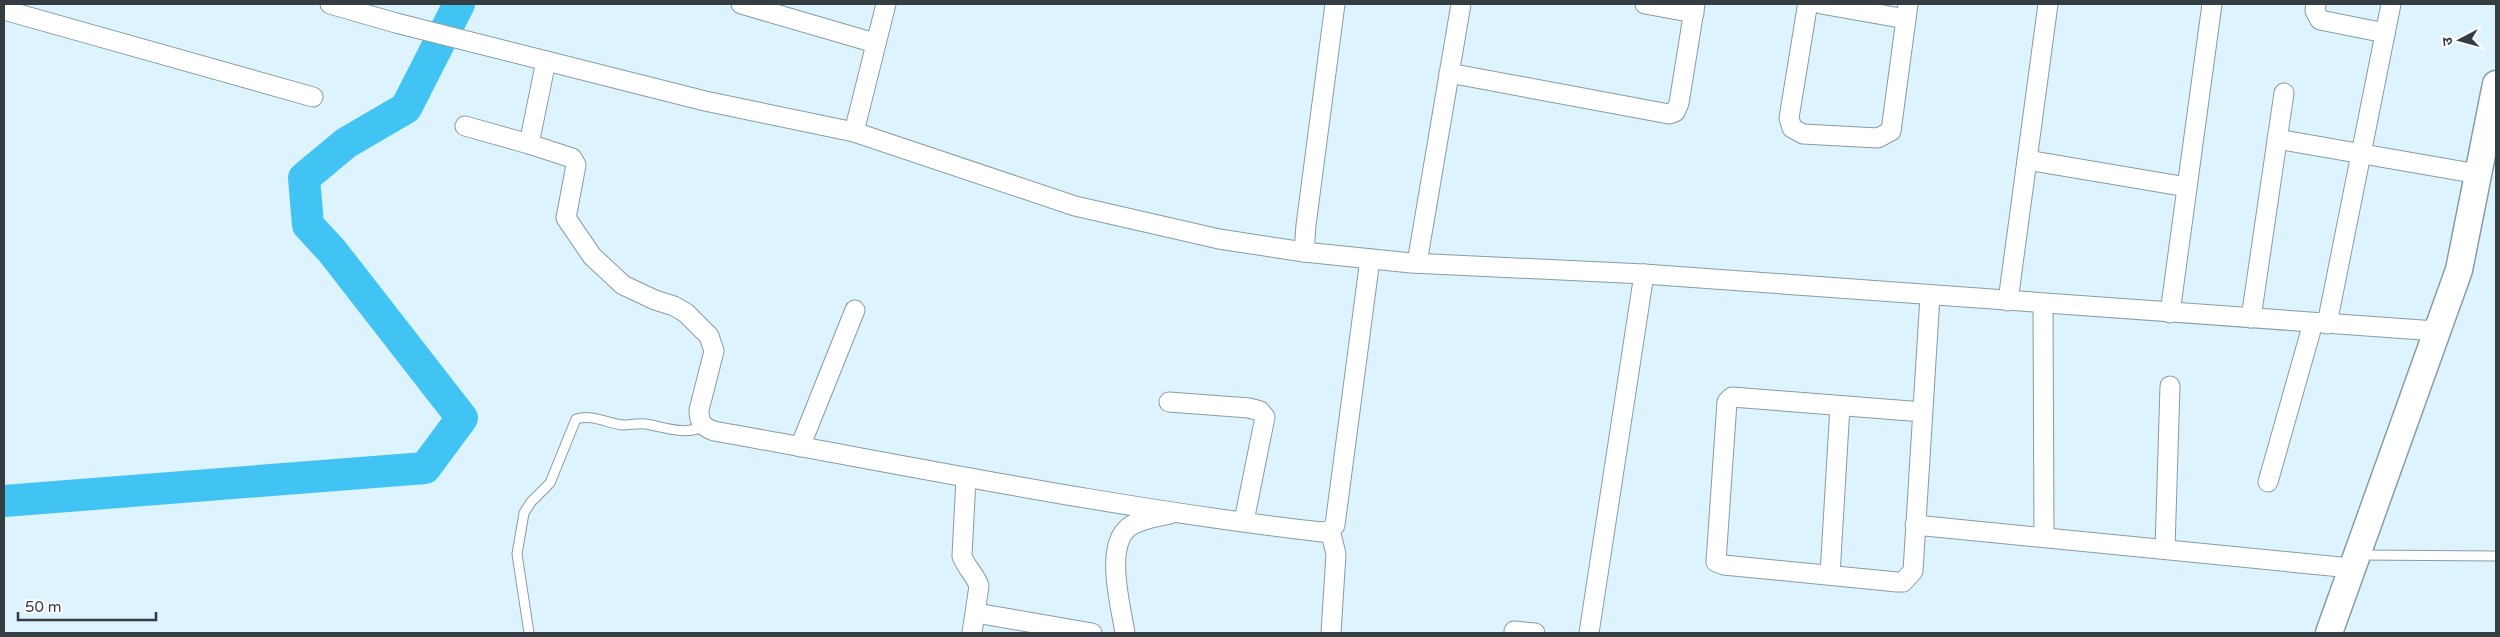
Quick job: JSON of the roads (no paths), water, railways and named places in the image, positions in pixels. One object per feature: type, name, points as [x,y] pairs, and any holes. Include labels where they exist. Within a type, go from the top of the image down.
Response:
[{"type":"street","points":[[330,4],[396,23],[705,101],[854,132],[1075,206],[1219,239],[1304,252],[1417,264],[1644,274],[2436,331]]},
{"type":"street","points":[[741,4],[875,43]]},
{"type":"street","points":[[854,132],[886,4]]},
{"type":"street","points":[[1304,252],[1335,4]]},
{"type":"street","points":[[1417,264],[1461,4]]},
{"type":"street","points":[[1449,73],[1669,114],[1676,112],[1694,9],[1645,4]]},
{"type":"street","points":[[1811,4],[1807,8],[1789,118],[1792,128],[1803,134],[1878,138],[1891,131],[1907,12],[1821,4]]},
{"type":"street","points":[[2008,301],[2048,4]]},
{"type":"street","points":[[2170,313],[2212,4]]},
{"type":"street","points":[[2316,4],[2315,11],[2320,20],[2385,33]]},
{"type":"street","points":[[2268,482],[2320,323],[2360,153],[2391,4]]},
{"type":"street","points":[[4,10],[313,97]]},
{"type":"street","points":[[529,144],[546,61]]},
{"type":"street","points":[[2329,633],[2458,270],[2496,84]]},
{"type":"street","points":[[2251,318],[2284,93]]},
{"type":"street","points":[[465,126],[572,158],[576,165],[566,218],[592,256],[623,285],[655,300],[674,306],[686,313],[709,336],[714,352],[699,410],[699,420],[704,428],[714,432],[966,478],[1180,512],[1313,531],[1330,530],[1335,525],[1370,259]]},
{"type":"street","points":[[2277,139],[2478,174]]},
{"type":"street","points":[[2027,160],[2187,187]]},
{"type":"street","points":[[1589,633],[1644,274]]},
{"type":"street","points":[[1923,412],[1732,397],[1728,402],[1716,562],[1724,565],[1903,582],[1913,571],[1915,525],[1923,412],[1930,296]]},
{"type":"street","points":[[2043,304],[2044,537]]},
{"type":"street","points":[[800,447],[855,310]]},
{"type":"street","points":[[2166,549],[2170,386]]},
{"type":"street","points":[[1169,402],[1249,408],[1260,411],[1265,417],[1244,521]]},
{"type":"street","points":[[1830,575],[1840,406]]},
{"type":"street","points":[[966,478],[962,556],[965,566],[976,579],[978,586],[972,633]]},
{"type":"street","points":[[1126,633],[1116,576],[1118,544],[1126,529],[1138,522],[1180,512]]},
{"type":"street","points":[[1915,525],[2166,549],[2353,561]]},
{"type":"street","points":[[1330,530],[1336,554],[1331,633]]},
{"type":"street","points":[[976,613],[1092,633]]},
{"type":"street","points":[[1514,631],[1535,633]]},
{"type":"lane","points":[[529,633],[517,554],[519,536],[524,514],[531,502],[550,483],[576,420],[594,418],[622,424],[645,424],[676,431],[692,432],[704,428]]},
{"type":"lane","points":[[2353,561],[2496,556]]},
{"type":"waterway","points":[[4,501],[425,468],[462,418],[332,251],[308,225],[304,178],[346,143],[406,108],[459,4]]}]
